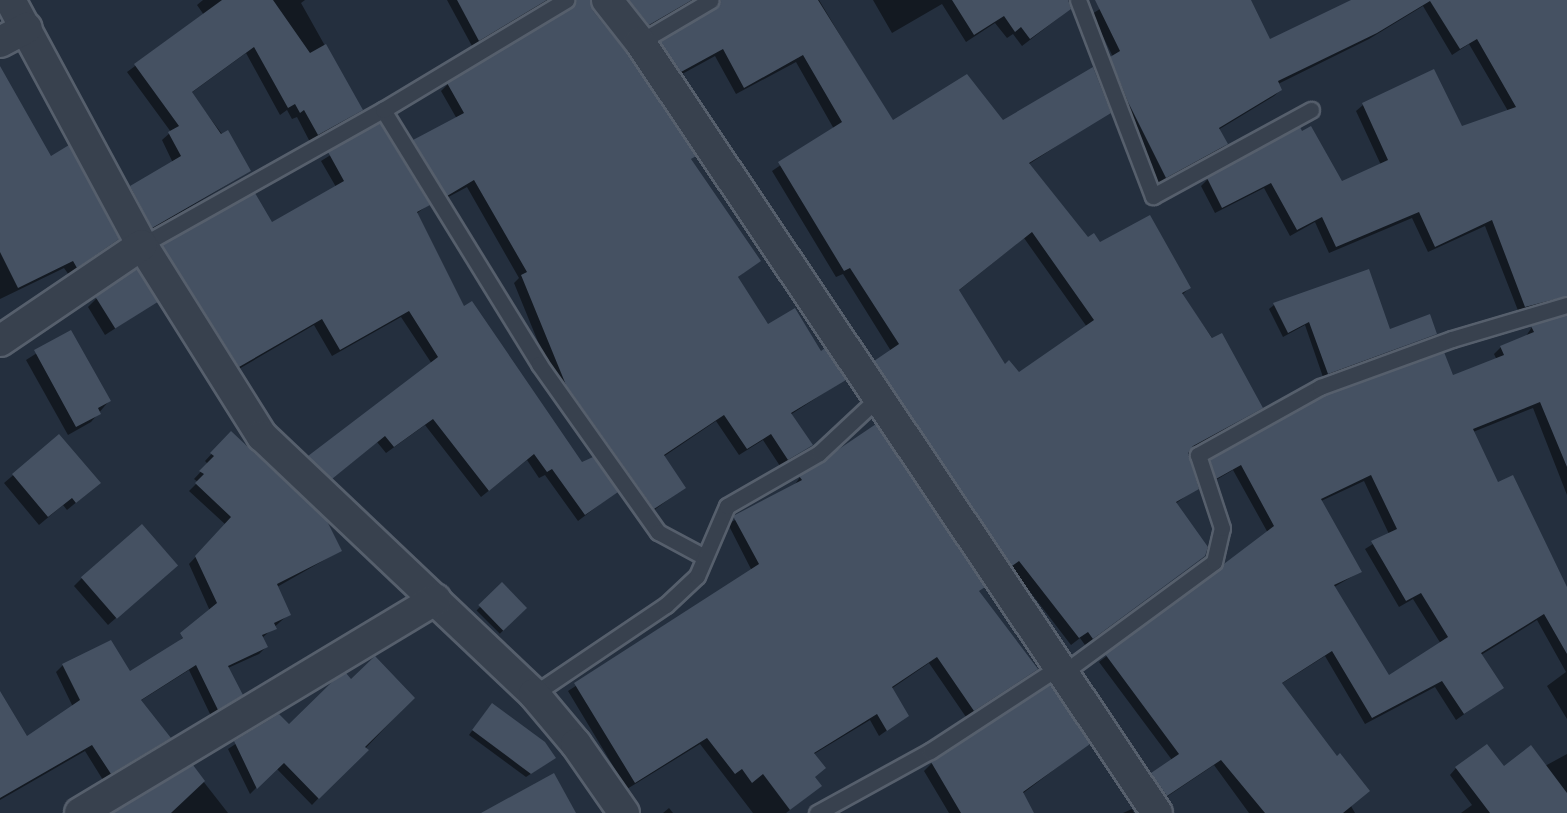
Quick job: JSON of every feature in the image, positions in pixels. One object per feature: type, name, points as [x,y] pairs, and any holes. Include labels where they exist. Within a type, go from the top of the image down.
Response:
[{"type":"street","points":[[10,0],[142,245],[262,436],[534,694],[576,744],[624,813]]},
{"type":"street","points":[[607,0],[640,42],[877,399],[1157,813]]},
{"type":"street","points":[[0,42],[26,28]]},
{"type":"street","points":[[0,341],[142,245]]},
{"type":"street","points":[[80,813],[436,599]]},
{"type":"lane","points":[[142,245],[383,110],[566,0]]},
{"type":"lane","points":[[640,42],[711,0]]},
{"type":"lane","points":[[1078,0],[1153,196],[1311,110]]},
{"type":"lane","points":[[383,110],[539,364],[658,532],[703,556]]},
{"type":"lane","points":[[817,813],[913,761],[1061,670],[1214,562],[1222,528],[1198,455],[1320,387],[1452,339],[1567,305]]},
{"type":"lane","points":[[534,694],[666,605],[697,576],[703,556],[727,506],[819,453],[877,399]]},
{"type":"building","points":[[222,0],[273,0],[310,53],[326,44],[363,110],[318,135],[304,110],[300,113],[295,104],[288,108],[254,47],[192,92],[221,134],[228,130],[251,171],[152,228],[130,186],[181,156],[168,132],[179,126],[134,64]]},
{"type":"building","points":[[457,0],[547,0],[479,41]]},
{"type":"building","points":[[576,0],[590,0],[593,11],[626,52],[696,156],[691,159],[761,261],[738,277],[768,324],[795,308],[821,351],[825,348],[846,380],[791,413],[813,445],[788,460],[771,434],[747,449],[724,415],[664,455],[686,488],[654,509],[566,385],[521,275],[527,272],[474,180],[447,196],[413,140],[464,113],[447,83],[571,8]]},
{"type":"building","points":[[629,0],[692,0],[649,25]]},
{"type":"building","points":[[721,0],[818,0],[893,120],[967,74],[1003,120],[1093,67],[1111,113],[1029,163],[1088,237],[1094,233],[1100,242],[1150,215],[1191,288],[1182,293],[1212,338],[1222,333],[1263,408],[1193,446],[1188,453],[1199,489],[1176,502],[1208,547],[1205,556],[1093,639],[1088,632],[1079,638],[1019,561],[1012,566],[874,361],[899,344],[850,268],[844,271],[778,162],[842,122],[803,55],[744,88],[723,49],[681,72],[660,41],[716,8]],"holes":[[[1032,232],[1094,320],[1019,372],[1009,360],[1005,364],[959,290]]]},
{"type":"building","points":[[952,0],[1068,0],[1071,9],[1030,39],[1021,27],[1015,32],[1004,16],[974,35]]},
{"type":"building","points":[[1095,0],[1251,0],[1270,39],[1351,0],[1567,0],[1567,296],[1525,307],[1492,220],[1435,247],[1419,212],[1336,247],[1322,217],[1297,230],[1271,183],[1222,208],[1207,178],[1300,127],[1302,131],[1311,126],[1342,181],[1388,160],[1362,103],[1434,69],[1462,126],[1516,107],[1477,39],[1460,49],[1430,1],[1377,33],[1278,81],[1282,90],[1219,128],[1228,144],[1166,178],[1128,102],[1110,57],[1120,51]]},
{"type":"building","points":[[0,66],[51,156],[69,145],[119,239],[77,268],[73,261],[18,288],[0,252]]},
{"type":"building","points":[[380,123],[430,205],[417,212],[464,306],[472,301],[582,462],[593,457],[618,492],[585,515],[552,469],[547,472],[534,454],[489,491],[433,419],[394,447],[385,436],[332,479],[308,456],[438,357],[409,311],[340,350],[322,319],[239,367],[162,245],[255,193],[272,222],[344,181],[328,152]]},
{"type":"building","points":[[137,269],[158,302],[115,329],[95,295]]},
{"type":"building","points":[[1369,269],[1390,329],[1430,314],[1437,334],[1328,374],[1309,322],[1288,333],[1273,303]]},
{"type":"building","points":[[1567,315],[1567,467],[1540,402],[1473,429],[1498,482],[1513,475],[1567,587],[1567,654],[1544,614],[1481,653],[1504,688],[1464,714],[1442,681],[1372,718],[1332,651],[1282,683],[1337,756],[1340,753],[1370,791],[1343,813],[1265,813],[1221,760],[1167,796],[1151,773],[1179,754],[1105,654],[1274,526],[1241,465],[1216,479],[1210,460],[1324,396],[1444,352],[1453,375],[1504,355],[1500,346],[1534,332],[1531,326]],"holes":[[[1371,475],[1397,529],[1371,541],[1406,601],[1421,593],[1448,637],[1389,675],[1334,585],[1362,572],[1321,499]]]},
{"type":"building","points":[[71,330],[111,401],[98,408],[101,414],[76,427],[34,350]]},
{"type":"building","points":[[876,424],[985,587],[979,591],[1038,669],[974,711],[937,657],[892,687],[909,716],[887,731],[877,714],[814,753],[826,768],[815,777],[822,786],[790,810],[763,774],[752,783],[742,769],[735,774],[707,738],[635,783],[574,683],[759,564],[733,516],[802,480],[799,476]]},
{"type":"building","points":[[231,431],[327,521],[342,551],[277,584],[291,615],[274,623],[277,629],[262,635],[268,647],[228,666],[243,695],[218,710],[196,665],[141,700],[171,738],[111,774],[92,745],[0,798],[0,691],[27,736],[80,700],[62,664],[111,640],[130,671],[183,638],[180,633],[217,603],[195,556],[231,517],[195,483],[204,474],[199,471],[214,456],[210,453]]},
{"type":"building","points":[[59,434],[101,483],[76,503],[72,498],[48,517],[12,474]]},
{"type":"building","points":[[142,524],[178,566],[117,619],[81,577]]},
{"type":"building","points":[[502,582],[527,608],[503,631],[478,605]]},
{"type":"building","points":[[375,656],[415,698],[365,747],[369,750],[319,799],[284,763],[257,789],[234,741],[279,714],[289,724],[334,680],[346,673],[351,679]]},
{"type":"building","points":[[1050,685],[1090,744],[1023,792],[1034,813],[961,813],[931,762]]},
{"type":"building","points":[[492,703],[545,742],[556,758],[531,774],[472,730]]},
{"type":"building","points":[[1487,744],[1504,766],[1531,745],[1567,793],[1567,813],[1490,813],[1455,767]]},
{"type":"building","points":[[193,765],[205,781],[171,813],[113,813]]},
{"type":"building","points":[[554,773],[576,813],[481,813]]}]
